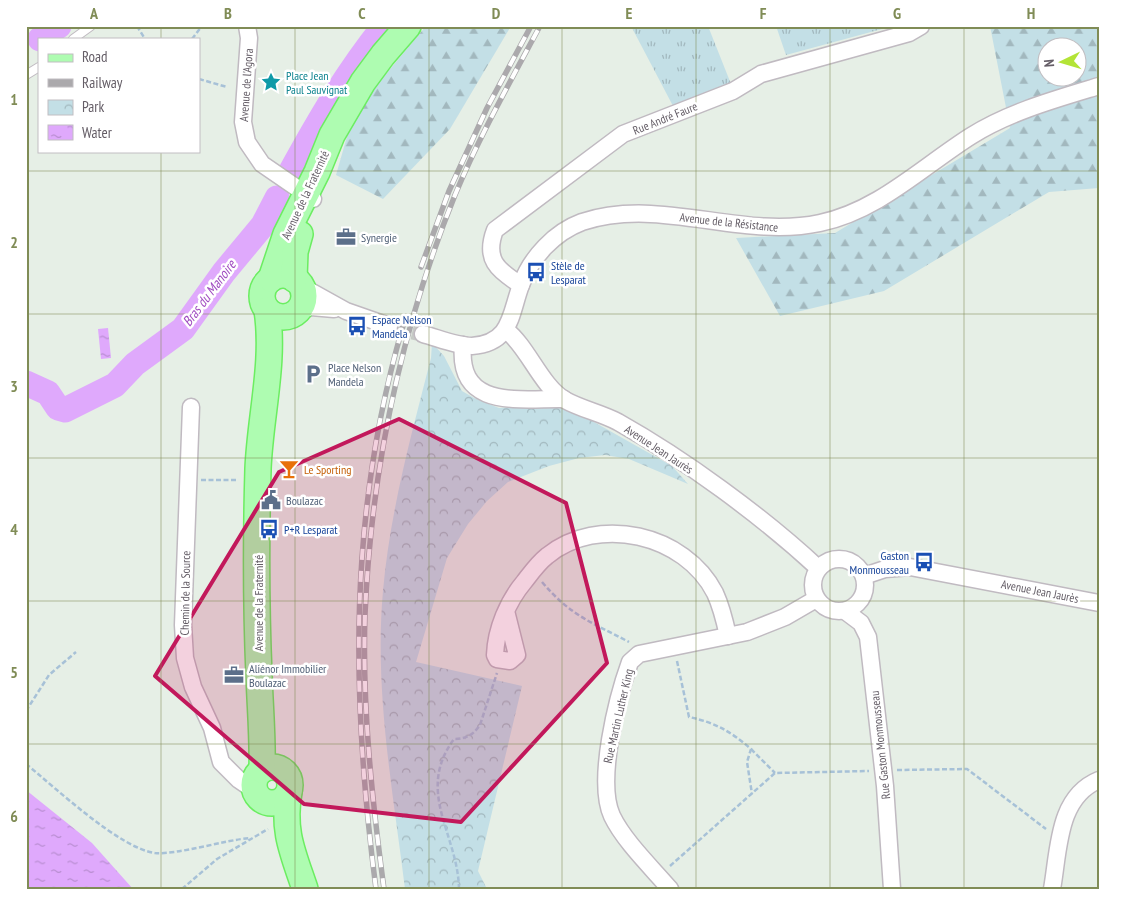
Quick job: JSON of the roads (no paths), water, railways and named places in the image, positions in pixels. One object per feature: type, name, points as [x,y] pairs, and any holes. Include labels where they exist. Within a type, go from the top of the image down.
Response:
[{"type":"main road","name":"Avenue de la Fraternité","points":[[289,281],[296,242],[310,197],[328,173],[344,112],[383,55],[408,26]]},
{"type":"main road","points":[[289,281],[303,300],[278,340],[269,368],[270,337],[267,310],[262,297],[266,284],[289,281]]},
{"type":"main road","points":[[267,310],[272,314],[285,317],[297,312]]},
{"type":"main road","name":"Avenue de la Fraternité","points":[[269,368],[263,400],[258,469],[257,605],[260,720],[267,744],[264,781],[287,836]]},
{"type":"main road","points":[[264,781],[282,801],[289,792],[286,820],[287,836],[302,879]]},
{"type":"street","name":"Avenue de l'Agora","points":[[248,26],[249,44],[243,122],[247,142],[262,164],[310,197]]},
{"type":"street","name":"Rue André Faure","points":[[521,285],[502,272],[494,262],[491,246],[495,230],[623,134],[733,91],[762,74],[909,33],[921,26]]},
{"type":"street","name":"Avenue de la Résistance","points":[[506,330],[516,305],[521,285],[537,256],[559,234],[583,222],[619,215],[669,215],[747,226],[799,227],[842,217],[897,189],[974,135],[1022,112],[1099,86]]},
{"type":"street","points":[[289,281],[346,311],[389,326]]},
{"type":"street","points":[[297,312],[312,307],[346,311]]},
{"type":"street","points":[[422,334],[463,345],[490,341],[506,330]]},
{"type":"street","name":"Avenue Jean Jaurès","points":[[506,330],[513,336],[543,377],[564,399],[617,422],[659,448],[725,494],[798,550],[818,568]]},
{"type":"street","points":[[463,345],[462,355],[466,374],[478,390],[488,395],[511,400],[564,399]]},
{"type":"street","name":"Chemin de la Source","points":[[191,407],[183,625],[185,658],[193,687],[212,728],[221,762],[228,770],[264,781]]},
{"type":"street","points":[[501,661],[510,661],[516,655],[506,611],[511,599],[532,571],[547,555],[572,541],[621,533],[660,542],[675,551],[703,576],[714,592],[728,636]]},
{"type":"street","points":[[832,560],[847,560],[860,569],[864,576],[865,585],[860,602],[845,611],[829,610],[816,599],[812,583],[818,568],[832,560]]},
{"type":"street","name":"Avenue Jean Jaurès","points":[[864,576],[884,569],[910,567],[1099,603]]},
{"type":"street","name":"Rue Martin Luther King","points":[[670,889],[619,828],[612,816],[605,788],[607,758],[626,672],[630,662],[639,654],[746,632],[785,617],[816,599]]},
{"type":"street","name":"Rue Gaston Monmousseau","points":[[845,611],[861,623],[868,637],[883,770],[892,889]]},
{"type":"street","points":[[1052,889],[1066,811],[1079,792],[1099,780]]},
{"type":"lane","points":[[74,38],[91,26]]},
{"type":"lane","points":[[26,75],[38,68]]},
{"type":"water","points":[[108,328],[111,358],[101,359],[98,329]]},
{"type":"water","points":[[26,790],[92,843],[133,889],[26,889]]},
{"type":"waterway","points":[[41,38],[59,26]]},
{"type":"waterway","name":"Bras du Manoire","points":[[291,171],[334,97],[384,26]]},
{"type":"waterway","name":"Bras du Manoire","points":[[26,383],[48,393],[58,408],[65,410],[115,385],[135,364],[183,329],[224,272],[263,225],[277,198]]},
{"type":"tunnel","points":[[389,326],[423,334]]},
{"type":"railway","points":[[421,267],[449,191],[487,108],[531,26]]},
{"type":"railway","points":[[384,889],[369,752],[364,649],[368,561],[382,454],[404,349],[436,246],[474,152],[540,26]]},
{"type":"railway","points":[[376,889],[362,746],[359,676],[360,606],[364,536],[372,467],[385,397],[403,326]]},
{"type":"place","name":"Place Jean Paul Sauvignat","points":[[271,82]]},
{"type":"place","name":"Synergie","points":[[346,237]]},
{"type":"place","name":"Stèle de Lesparat","points":[[536,272]]},
{"type":"place","name":"Espace Nelson Mandela","points":[[357,326]]},
{"type":"place","name":"Place Nelson Mandela","points":[[313,374]]},
{"type":"place","name":"Le Sporting","points":[[289,469]]},
{"type":"place","name":"Boulazac","points":[[271,500]]},
{"type":"place","name":"P+R Lesparat","points":[[269,529]]},
{"type":"place","name":"Gaston Monmousseau","points":[[924,562]]},
{"type":"place","name":"Aliénor Immobilier Boulazac","points":[[234,675]]}]
